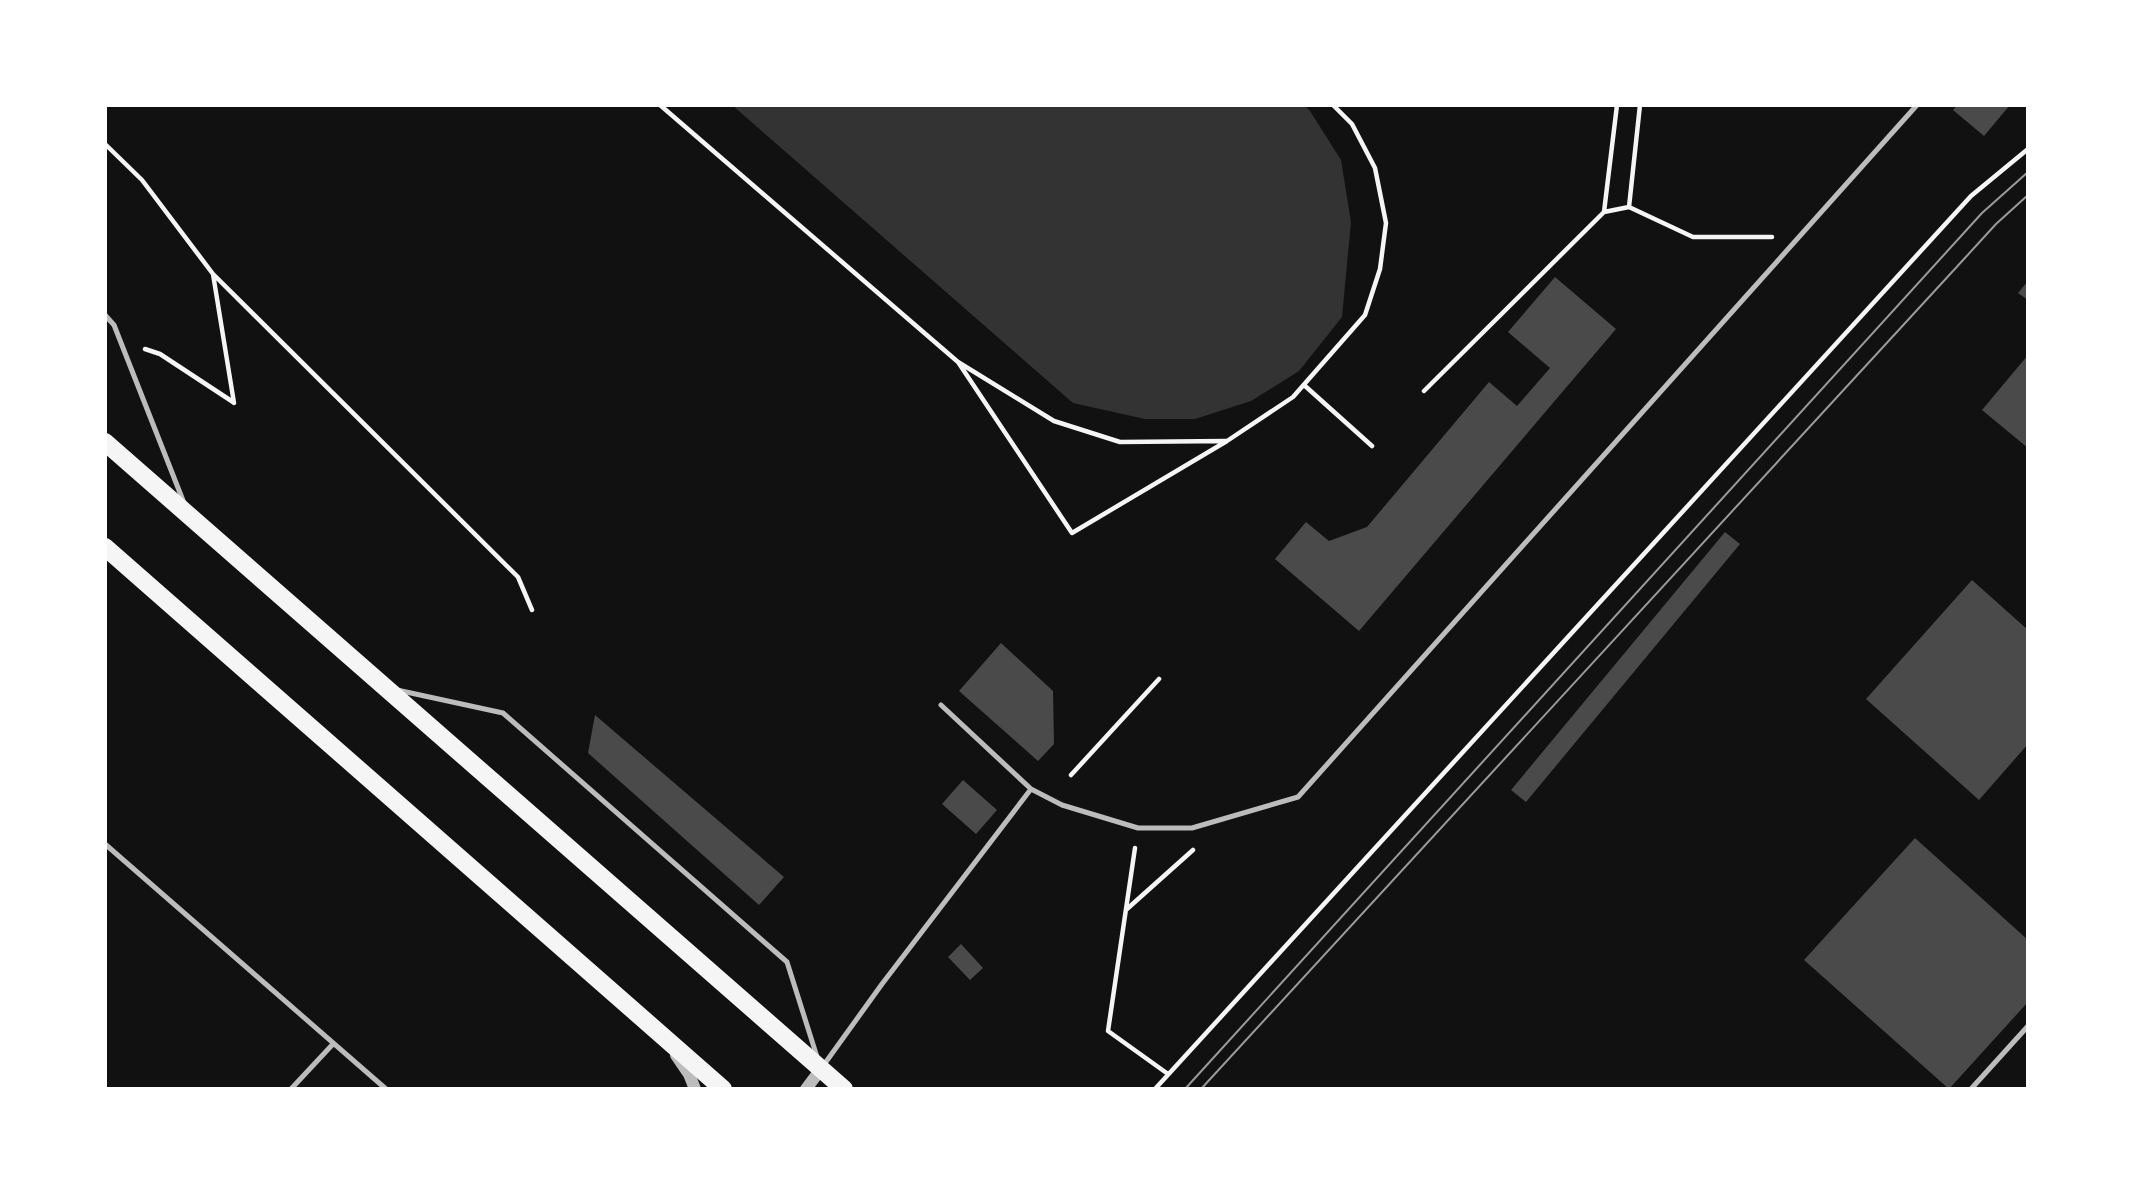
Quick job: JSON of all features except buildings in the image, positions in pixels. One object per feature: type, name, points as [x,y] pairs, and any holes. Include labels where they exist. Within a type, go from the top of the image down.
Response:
[{"type":"main road","points":[[105,442],[844,1089]]},
{"type":"main road","points":[[105,547],[723,1089]]},
{"type":"street","points":[[666,1040],[689,1074],[695,1089]]},
{"type":"street","points":[[806,1089],[821,1069]]},
{"type":"lane","points":[[941,705],[1031,789],[1062,805],[1138,828],[1192,828],[1298,797],[1917,105]]},
{"type":"lane","points":[[105,315],[114,325],[189,515]]},
{"type":"lane","points":[[385,687],[503,713],[787,962],[821,1069]]},
{"type":"lane","points":[[821,1069],[882,984],[1031,789]]},
{"type":"lane","points":[[105,844],[386,1089]]},
{"type":"lane","points":[[1971,1089],[2028,1026]]},
{"type":"lane","points":[[291,1089],[333,1044]]},
{"type":"path","points":[[660,105],[958,362],[1054,421],[1120,442],[1227,441]]},
{"type":"path","points":[[958,362],[1072,533],[1227,441],[1293,397],[1365,315],[1380,269],[1386,223],[1375,168],[1352,124],[1333,105]]},
{"type":"path","points":[[1604,212],[1617,105]]},
{"type":"path","points":[[1629,207],[1640,105]]},
{"type":"path","points":[[105,144],[142,180],[213,274],[518,577],[532,610]]},
{"type":"path","points":[[1155,1089],[1971,196],[2028,149]]},
{"type":"path","points":[[1424,391],[1604,212],[1629,207],[1693,237],[1800,236]]},
{"type":"path","points":[[119,338],[160,354],[234,403],[213,274]]},
{"type":"path","points":[[1304,385],[1372,446]]},
{"type":"path","points":[[1071,775],[1159,679]]},
{"type":"path","points":[[1126,910],[1231,816]]},
{"type":"path","points":[[1138,828],[1108,1031],[1168,1074]]},
{"type":"shaded area","points":[[732,105],[1304,105],[1341,160],[1351,222],[1342,317],[1299,371],[1251,401],[1195,419],[1145,419],[1073,403]]},
{"type":"tram line","points":[[1185,1089],[1982,213],[2028,172]]},
{"type":"tram line","points":[[1201,1089],[1996,224],[2028,195]]}]
